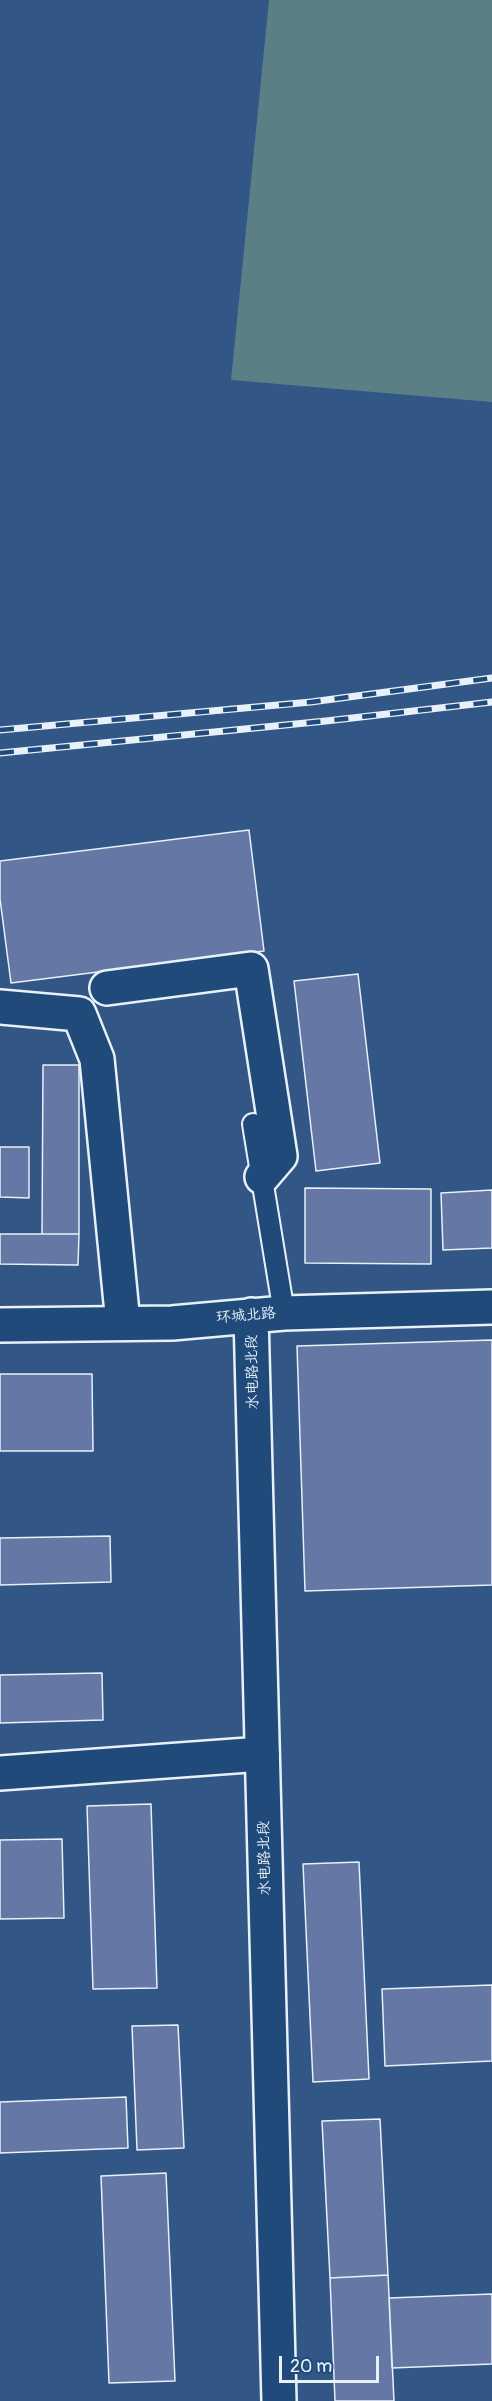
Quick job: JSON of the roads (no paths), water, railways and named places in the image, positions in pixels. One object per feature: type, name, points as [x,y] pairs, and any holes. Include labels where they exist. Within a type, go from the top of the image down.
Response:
[{"type":"street","points":[[107,988],[251,969],[280,1156],[262,1177]]},
{"type":"street","points":[[0,1007],[79,1014],[97,1059],[123,1323]]},
{"type":"street","name":"环城北路","points":[[0,1325],[172,1323],[284,1313],[492,1307]]},
{"type":"street","name":"水电路北段","points":[[251,1315],[279,2401]]},
{"type":"street","points":[[0,1773],[262,1754]]},
{"type":"lane","points":[[253,1124],[284,1313]]},
{"type":"railway","points":[[0,730],[311,702],[492,678]]},
{"type":"railway","points":[[0,753],[492,702]]}]
